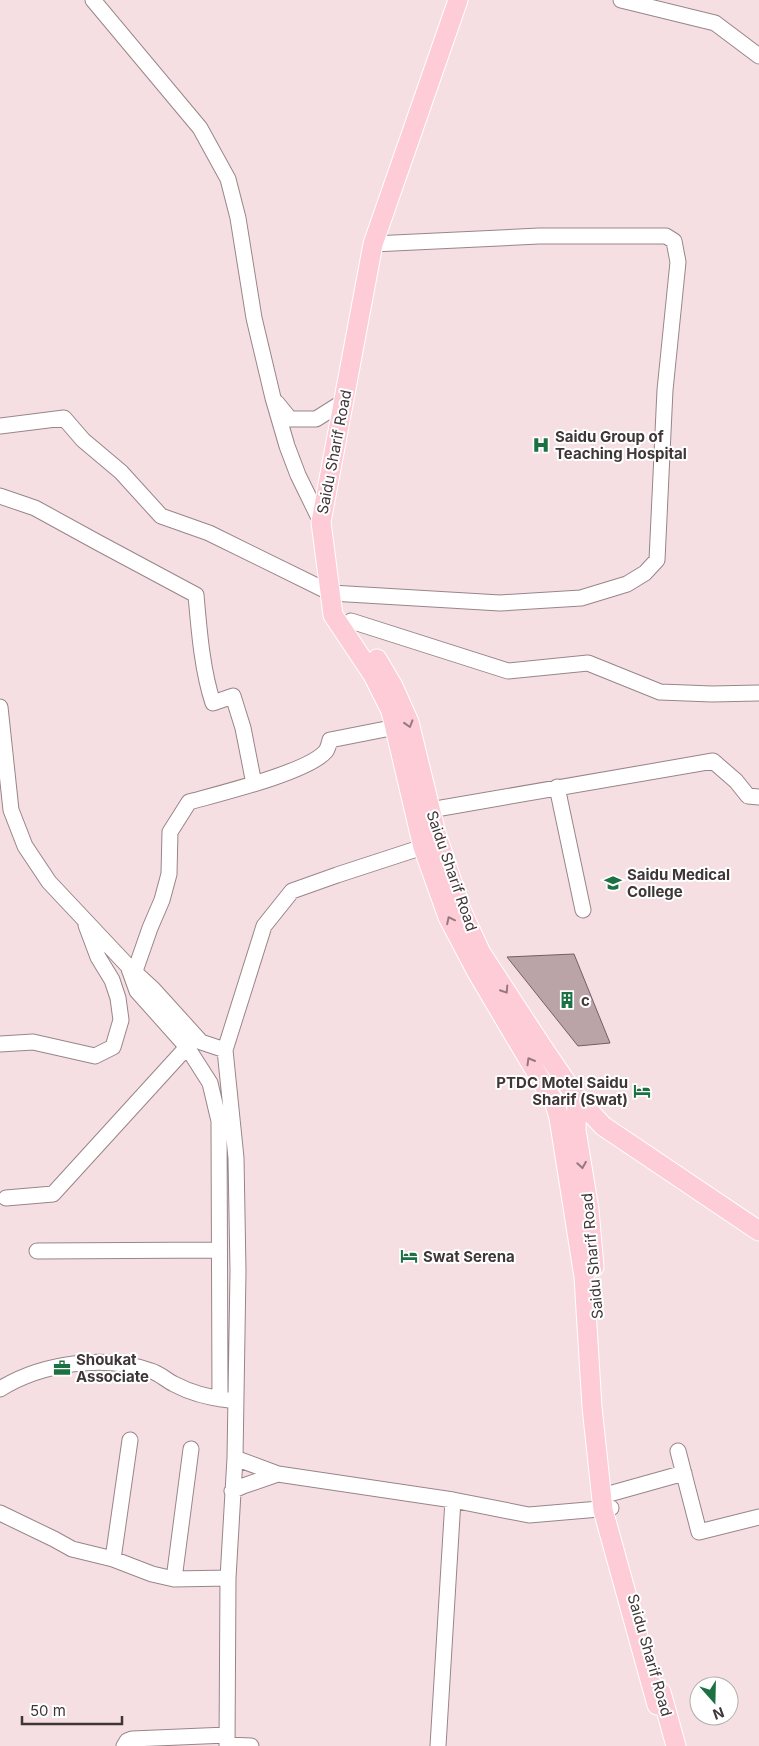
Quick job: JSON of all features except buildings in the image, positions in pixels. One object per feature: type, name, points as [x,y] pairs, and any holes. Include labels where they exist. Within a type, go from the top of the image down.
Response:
[{"type":"main road","name":"Saidu Sharif Road","points":[[431,845],[430,810],[406,714],[394,686],[380,663],[331,592],[321,522],[373,244],[458,0]]},
{"type":"main road","points":[[331,592],[333,615],[373,675],[390,711],[431,845],[448,916],[484,971],[541,1045],[577,1098],[603,1126],[759,1231]]},
{"type":"main road","points":[[484,971],[554,1104],[559,1118],[584,1278],[596,1406]]},
{"type":"main road","name":"Saidu Sharif Road","points":[[577,1098],[576,1130],[589,1210],[595,1275],[596,1406],[607,1504],[660,1704],[676,1746]]},
{"type":"main road","points":[[554,1104],[576,1130]]},
{"type":"street","points":[[92,0],[200,128],[228,179],[238,218],[254,318],[273,398],[287,446],[298,475],[321,522]]},
{"type":"street","points":[[621,0],[715,24],[759,56]]},
{"type":"street","points":[[0,426],[64,418],[83,440],[121,472],[161,516],[209,533],[331,592],[500,603],[581,598],[627,584],[645,574],[657,560],[665,390],[678,262],[674,242],[666,236],[539,236],[373,244]]},
{"type":"street","points":[[273,398],[290,419],[316,419],[343,402]]},
{"type":"street","points":[[0,496],[35,508],[196,595],[198,624],[209,691],[213,703],[232,696],[243,728],[254,784]]},
{"type":"street","points":[[351,621],[508,671],[588,663],[660,692],[759,693]]},
{"type":"street","points":[[0,707],[5,806],[25,846],[49,882],[201,1042],[225,1050]]},
{"type":"street","points":[[227,1742],[228,1578],[235,1458],[228,1400],[219,1250],[219,1121],[210,1083],[187,1047],[137,991],[132,969],[162,900],[168,874],[170,832],[189,802],[254,784],[301,768],[325,752],[330,740],[396,728]]},
{"type":"street","points":[[430,810],[712,761],[736,781],[748,796],[759,797]]},
{"type":"street","points":[[557,788],[583,910]]},
{"type":"street","points":[[228,1400],[238,1271],[236,1158],[225,1050],[264,926],[292,891],[431,845]]},
{"type":"street","points":[[0,1044],[33,1042],[94,1056],[113,1048],[122,1020],[118,998],[112,980],[98,957],[84,919]]},
{"type":"street","points":[[6,1198],[53,1194],[187,1047]]},
{"type":"street","points":[[37,1251],[219,1250]]},
{"type":"street","points":[[0,1389],[44,1369],[92,1362],[124,1365],[152,1371],[174,1384],[194,1392],[228,1400]]},
{"type":"street","points":[[113,1559],[130,1440]]},
{"type":"street","points":[[174,1579],[191,1449]]},
{"type":"street","points":[[678,1452],[699,1532],[759,1517]]},
{"type":"street","points":[[235,1458],[278,1474],[453,1500],[529,1515],[607,1504],[684,1473]]},
{"type":"street","points":[[232,1491],[278,1474]]},
{"type":"street","points":[[438,1746],[453,1500]]},
{"type":"street","points":[[0,1513],[54,1538],[72,1550],[113,1559],[152,1574],[174,1579],[228,1578]]},
{"type":"street","points":[[124,1746],[132,1739],[227,1742],[251,1746]]},
{"type":"place","name":"Saidu Group of Teaching Hospital","points":[[541,445]]},
{"type":"place","name":"Saidu Medical College","points":[[613,883]]},
{"type":"place","name":"c","points":[[567,1000]]},
{"type":"place","name":"PTDC Motel Saidu Sharif (Swat)","points":[[642,1091]]},
{"type":"place","name":"Swat Serena","points":[[409,1256]]},
{"type":"place","name":"Shoukat Associate","points":[[62,1368]]}]
